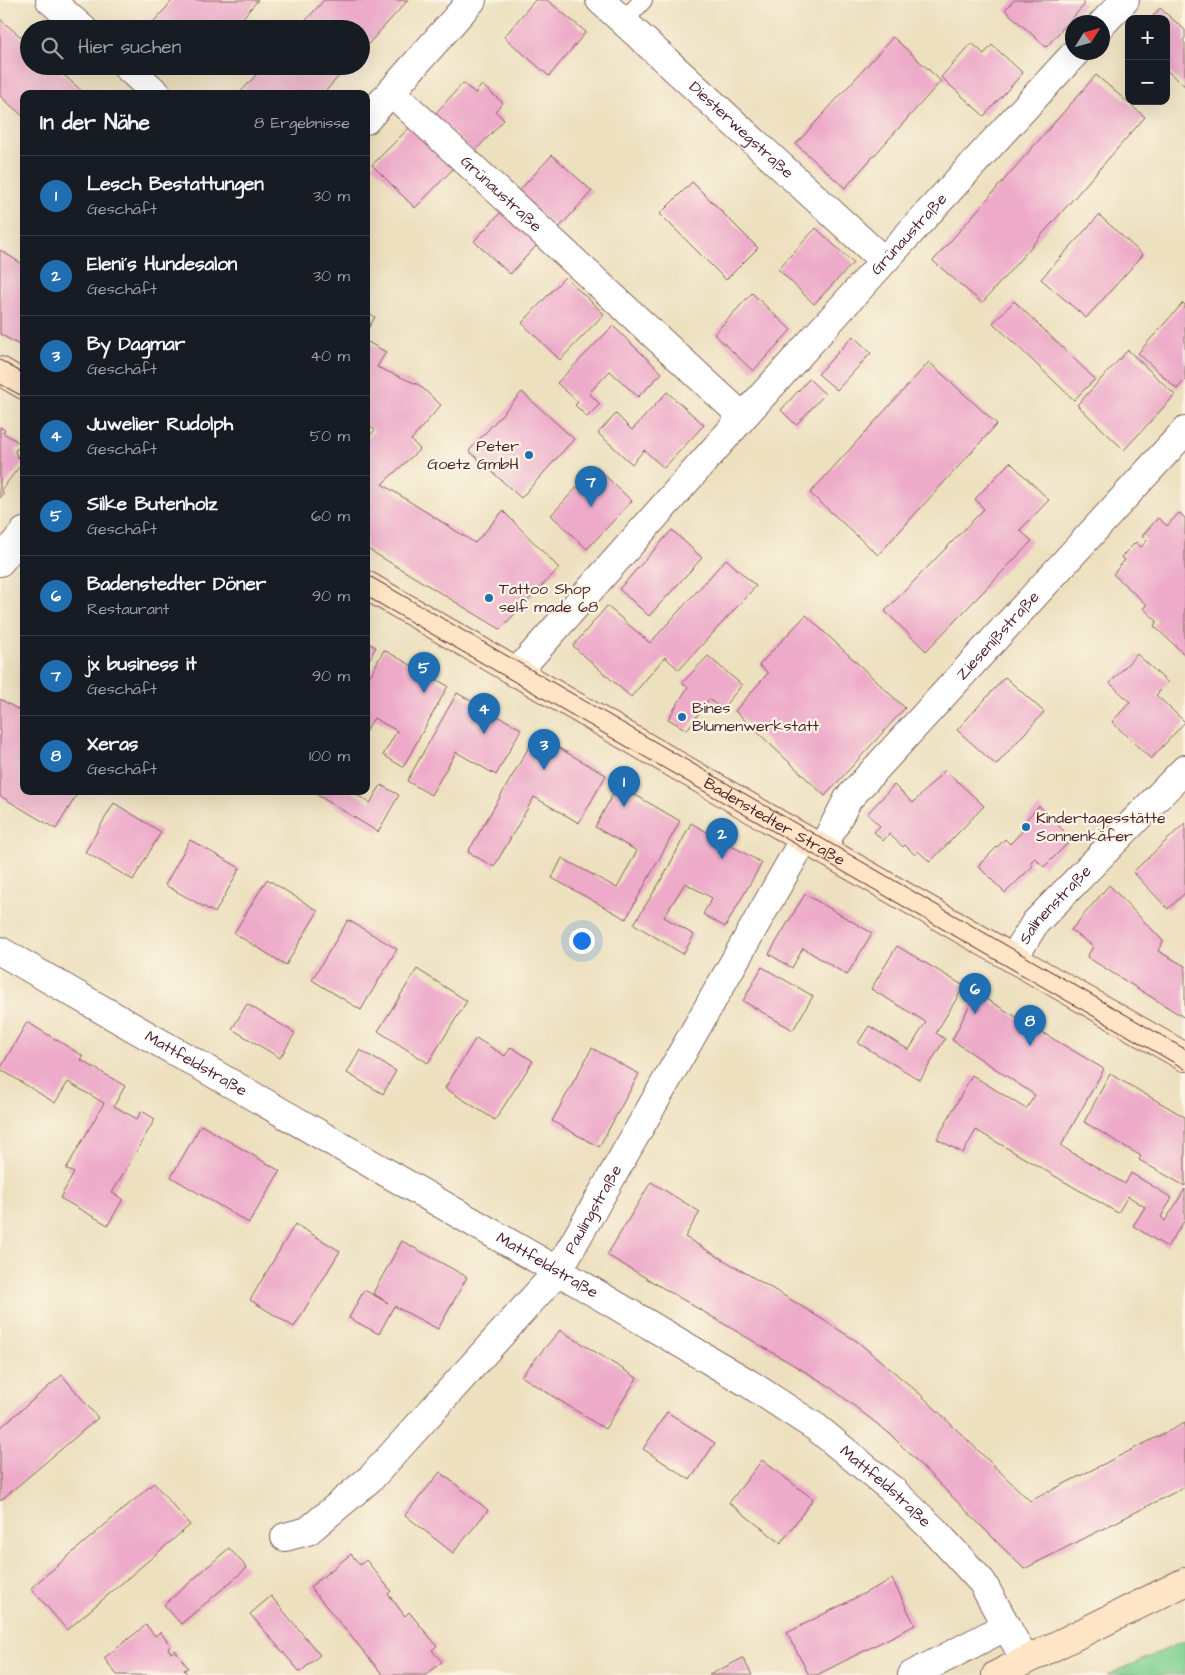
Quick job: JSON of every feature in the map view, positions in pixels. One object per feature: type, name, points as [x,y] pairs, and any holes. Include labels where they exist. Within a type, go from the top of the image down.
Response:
[{"type":"street","points":[[50,0],[73,20]]},
{"type":"street","points":[[370,116],[472,0]]},
{"type":"street","name":"Diesterwegstraße","points":[[600,0],[884,261]]},
{"type":"street","points":[[1110,16],[1125,0]]},
{"type":"street","name":"Grünaustraße","points":[[516,673],[743,417],[1069,60]]},
{"type":"street","points":[[136,75],[153,90]]},
{"type":"street","name":"Grünaustraße","points":[[391,92],[743,417]]},
{"type":"street","points":[[0,372],[20,383]]},
{"type":"street","name":"Ziesenißstraße","points":[[813,844],[848,799],[1185,431]]},
{"type":"street","points":[[0,562],[20,537]]},
{"type":"street","name":"Badenstedter Straße","points":[[370,587],[1185,1057]]},
{"type":"street","name":"Salinenstraße","points":[[1013,959],[1035,923],[1185,769]]},
{"type":"street","name":"Paulingstraße","points":[[285,1537],[308,1531],[372,1476],[558,1271],[813,844]]},
{"type":"street","name":"Mattfeldstraße","points":[[0,951],[558,1271],[748,1383],[817,1428],[890,1488],[934,1530],[982,1582],[1025,1660]]},
{"type":"street","points":[[996,1675],[1185,1582]]},
{"type":"street","points":[[912,1675],[1007,1626]]},
{"type":"lane","points":[[624,22],[643,0]]},
{"type":"green space","points":[[1185,1641],[1185,1675],[1107,1675]]},
{"type":"building","points":[[173,0],[258,0],[241,20],[155,20]]},
{"type":"building","points":[[324,0],[408,0],[370,42],[370,20],[306,20]]},
{"type":"building","points":[[535,0],[547,0],[586,32],[549,76],[504,37]]},
{"type":"building","points":[[1014,0],[1081,0],[1085,4],[1075,15],[1065,15],[1065,26],[1046,47],[1005,10]]},
{"type":"building","points":[[1160,8],[1168,15],[1154,15]]},
{"type":"building","points":[[1170,17],[1185,30],[1183,41],[1185,43],[1185,86],[1170,73]]},
{"type":"building","points":[[0,19],[20,36],[20,75],[64,75],[81,90],[20,90],[20,114],[0,96]]},
{"type":"building","points":[[893,37],[941,81],[845,188],[796,144]]},
{"type":"building","points":[[972,43],[984,54],[992,45],[1023,73],[984,116],[941,77]]},
{"type":"building","points":[[256,75],[340,75],[327,90],[243,90]]},
{"type":"building","points":[[1096,75],[1125,100],[1125,105],[1131,105],[1145,117],[982,303],[933,261]]},
{"type":"building","points":[[463,83],[475,93],[482,85],[503,103],[495,111],[504,120],[474,152],[434,115]]},
{"type":"building","points":[[415,122],[458,164],[415,208],[372,165]]},
{"type":"building","points":[[552,155],[592,191],[558,229],[517,193]]},
{"type":"building","points":[[692,182],[758,248],[726,280],[660,214]]},
{"type":"building","points":[[502,211],[538,244],[510,274],[474,241]]},
{"type":"building","points":[[1099,215],[1143,255],[1086,318],[1041,279]]},
{"type":"building","points":[[816,228],[853,263],[814,304],[778,269]]},
{"type":"building","points":[[0,250],[20,262],[20,346],[0,334]]},
{"type":"building","points":[[565,277],[604,314],[560,360],[522,323]]},
{"type":"building","points":[[752,293],[791,330],[753,371],[714,334]]},
{"type":"building","points":[[1014,301],[1095,379],[1074,400],[993,323]]},
{"type":"building","points":[[1183,303],[1185,305],[1185,380],[1177,389],[1138,353]]},
{"type":"building","points":[[370,314],[375,317],[370,325]]},
{"type":"building","points":[[613,326],[662,373],[638,397],[610,371],[589,393],[600,404],[587,417],[575,405],[578,402],[557,383]]},
{"type":"building","points":[[853,336],[871,353],[837,390],[818,374]]},
{"type":"building","points":[[370,343],[386,352],[377,367],[419,385],[441,405],[411,440],[420,449],[382,484],[475,543],[503,511],[559,568],[500,629],[370,550],[370,436],[375,430],[370,427]]},
{"type":"building","points":[[1128,350],[1175,395],[1124,450],[1077,405]]},
{"type":"building","points":[[929,362],[997,424],[878,555],[810,493]]},
{"type":"building","points":[[809,379],[825,394],[796,425],[781,410]]},
{"type":"building","points":[[522,392],[574,439],[521,498],[469,451]]},
{"type":"building","points":[[667,392],[704,425],[664,468],[644,450],[632,464],[598,433],[616,414],[632,430]]},
{"type":"building","points":[[0,427],[5,430],[3,433],[20,443],[20,448],[15,450],[17,457],[20,458],[20,466],[2,489],[3,494],[0,498]]},
{"type":"building","points":[[1010,462],[1049,500],[1020,530],[1032,541],[926,651],[885,611],[984,509],[975,499]]},
{"type":"building","points":[[596,467],[632,501],[587,549],[551,515]]},
{"type":"building","points":[[1179,513],[1185,518],[1185,655],[1154,626],[1157,621],[1143,608],[1147,605],[1113,574],[1125,560],[1121,557],[1136,542],[1141,547],[1147,541],[1142,536],[1158,518],[1167,526]]},
{"type":"building","points":[[672,530],[702,558],[649,616],[619,589]]},
{"type":"building","points":[[726,559],[756,586],[679,670],[665,657],[631,697],[573,646],[607,606],[650,643]]},
{"type":"building","points":[[806,615],[905,708],[825,796],[735,711],[768,673],[759,665]]},
{"type":"building","points":[[370,644],[376,647],[370,658]]},
{"type":"building","points":[[384,650],[448,686],[403,767],[383,755],[397,731],[374,718],[370,724],[370,676]]},
{"type":"building","points":[[1137,654],[1168,683],[1156,695],[1185,722],[1151,759],[1112,722],[1130,702],[1110,683]]},
{"type":"building","points":[[708,656],[742,685],[722,709],[709,699],[687,730],[668,719],[688,687],[682,683]]},
{"type":"building","points":[[1005,677],[1044,712],[996,765],[957,730]]},
{"type":"building","points":[[457,693],[521,729],[496,775],[456,752],[431,795],[407,781]]},
{"type":"building","points":[[0,699],[20,711],[20,795],[77,795],[56,829],[0,796]]},
{"type":"building","points":[[536,735],[606,775],[579,823],[534,797],[494,867],[468,852]]},
{"type":"building","points":[[945,770],[984,806],[930,862],[918,851],[915,855],[905,845],[903,847],[889,834],[883,841],[874,832],[880,826],[867,814],[894,785],[913,803]]},
{"type":"building","points":[[381,785],[399,795],[378,832],[318,795],[357,795],[370,803]]},
{"type":"building","points":[[618,785],[680,821],[626,919],[552,878],[562,858],[617,888],[637,851],[595,827]]},
{"type":"building","points":[[114,803],[161,832],[133,880],[85,852]]},
{"type":"building","points":[[1039,806],[1072,839],[1044,867],[1035,858],[1030,863],[1033,866],[1005,893],[978,866],[1005,839],[1010,844],[1028,825],[1025,821]]},
{"type":"building","points":[[691,823],[762,863],[725,927],[703,914],[712,898],[685,883],[664,917],[694,935],[683,954],[634,924],[666,872]]},
{"type":"building","points":[[1185,823],[1185,893],[1168,909],[1133,872]]},
{"type":"building","points":[[190,840],[240,868],[215,913],[165,885]]},
{"type":"building","points":[[267,879],[318,911],[286,965],[234,933]]},
{"type":"building","points":[[1109,885],[1163,941],[1158,951],[1185,966],[1185,1018],[1087,957],[1093,946],[1071,930]]},
{"type":"building","points":[[805,894],[872,933],[847,975],[803,948],[792,968],[769,954]]},
{"type":"building","points":[[348,920],[397,949],[361,1010],[312,980]]},
{"type":"building","points":[[897,946],[964,986],[936,1033],[945,1039],[920,1080],[858,1043],[869,1026],[909,1050],[926,1022],[871,989]]},
{"type":"building","points":[[762,967],[813,996],[793,1030],[743,1001]]},
{"type":"building","points":[[417,969],[467,1001],[428,1063],[378,1031]]},
{"type":"building","points":[[976,993],[1104,1069],[1061,1146],[1125,1184],[1131,1173],[1172,1198],[1161,1217],[1165,1221],[1185,1189],[1185,1220],[1167,1247],[1133,1226],[1145,1207],[1128,1196],[1118,1213],[976,1130],[963,1153],[937,1139],[972,1075],[1026,1109],[1035,1095],[952,1040]]},
{"type":"building","points":[[247,1004],[295,1033],[280,1058],[232,1029]]},
{"type":"building","points":[[27,1022],[83,1056],[81,1060],[125,1086],[114,1106],[137,1119],[142,1111],[155,1119],[112,1193],[123,1199],[108,1225],[60,1198],[74,1173],[66,1169],[104,1103],[68,1082],[55,1103],[0,1069]]},
{"type":"building","points":[[476,1038],[505,1056],[511,1047],[533,1061],[495,1120],[445,1088]]},
{"type":"building","points":[[592,1048],[639,1074],[599,1147],[552,1121]]},
{"type":"building","points":[[360,1050],[396,1071],[383,1094],[347,1073]]},
{"type":"building","points":[[1110,1074],[1185,1117],[1185,1186],[1139,1160],[1141,1156],[1084,1122]]},
{"type":"building","points":[[201,1125],[280,1171],[249,1223],[171,1177]]},
{"type":"building","points":[[651,1182],[700,1212],[685,1237],[858,1342],[920,1394],[1030,1501],[1185,1423],[1185,1487],[1024,1569],[890,1434],[826,1384],[607,1255]]},
{"type":"building","points":[[295,1224],[340,1251],[294,1327],[250,1300]]},
{"type":"building","points":[[402,1241],[467,1277],[438,1329],[394,1306],[379,1334],[349,1318],[364,1290],[388,1303],[373,1293]]},
{"type":"building","points":[[560,1330],[637,1378],[605,1429],[521,1376]]},
{"type":"building","points":[[62,1375],[98,1418],[0,1501],[0,1428]]},
{"type":"building","points":[[667,1412],[715,1443],[690,1480],[643,1449]]},
{"type":"building","points":[[762,1460],[813,1499],[781,1543],[729,1503]]},
{"type":"building","points":[[440,1472],[488,1510],[453,1553],[405,1515]]},
{"type":"building","points":[[154,1483],[190,1525],[67,1630],[31,1588]]},
{"type":"building","points":[[229,1548],[247,1568],[181,1624],[164,1605]]},
{"type":"building","points":[[351,1554],[360,1565],[366,1560],[391,1591],[388,1594],[405,1616],[409,1612],[437,1646],[432,1650],[442,1662],[426,1675],[383,1675],[310,1587]]},
{"type":"building","points":[[892,1579],[915,1625],[817,1675],[809,1675],[787,1633]]},
{"type":"building","points":[[271,1596],[320,1655],[300,1672],[250,1614]]},
{"type":"building","points":[[146,1625],[155,1636],[160,1632],[171,1646],[168,1648],[171,1653],[175,1650],[188,1668],[184,1670],[188,1675],[117,1675],[104,1658]]},
{"type":"building","points":[[743,1658],[752,1675],[709,1675]]},
{"type":"tram line","points":[[0,360],[20,372]]},
{"type":"tram line","points":[[0,384],[20,395]]},
{"type":"tram line","points":[[370,576],[1185,1049]]},
{"type":"tram line","points":[[370,598],[1185,1069]]},
{"type":"place","name":"Peter Goetz GmbH","points":[[529,455]]},
{"type":"place","name":"jx business it","points":[[591,507]]},
{"type":"place","name":"Tattoo Shop self made 68","points":[[489,598]]},
{"type":"place","name":"Silke Butenholz","points":[[424,693]]},
{"type":"place","name":"Bines Blumenwerkstatt","points":[[682,717]]},
{"type":"place","name":"Juwelier Rudolph","points":[[484,734]]},
{"type":"place","name":"By Dagmar","points":[[544,770]]},
{"type":"place","name":"Lesch Bestattungen","points":[[624,807]]},
{"type":"place","name":"Kindertagesstätte Sonnenkäfer","points":[[1026,827]]},
{"type":"place","name":"Eleni´s Hundesalon","points":[[722,859]]},
{"type":"place","name":"Badenstedter Döner","points":[[975,1014]]},
{"type":"place","name":"Xeras","points":[[1030,1046]]}]
